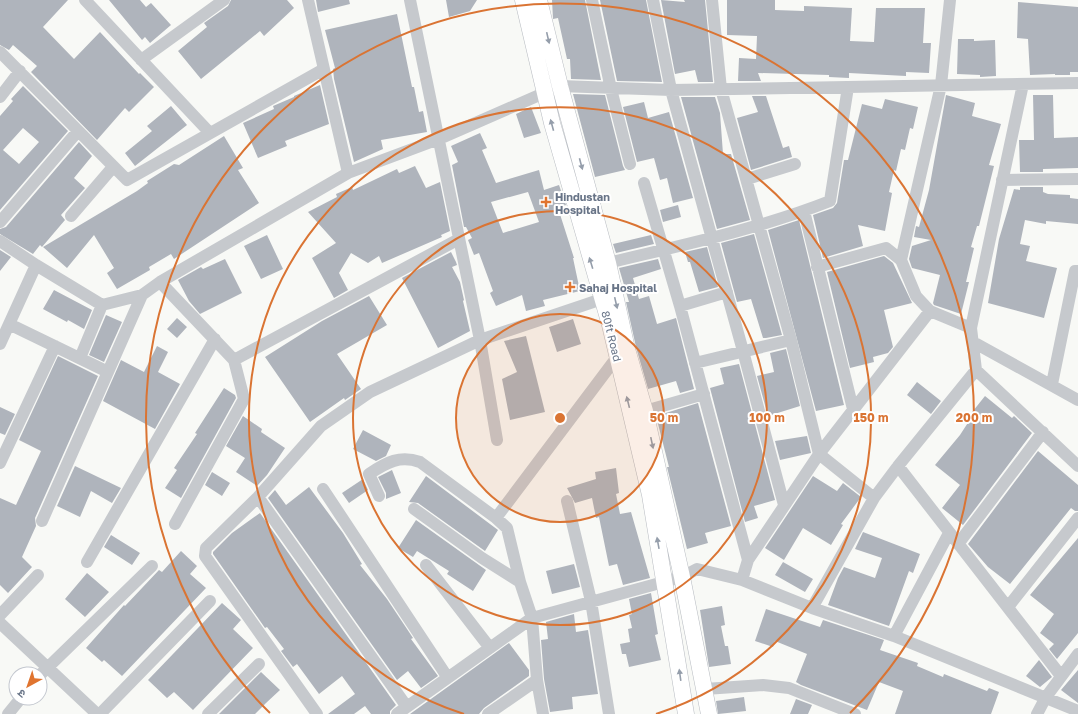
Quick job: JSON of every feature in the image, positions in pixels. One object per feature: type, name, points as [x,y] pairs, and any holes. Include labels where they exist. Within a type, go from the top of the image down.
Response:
[{"type":"main road","name":"80ft Road","points":[[523,0],[544,91],[618,358],[650,495],[686,714]]},
{"type":"main road","points":[[539,0],[560,86],[608,263],[627,350],[645,411],[705,689],[705,712]]},
{"type":"street","points":[[85,0],[210,133]]},
{"type":"street","points":[[141,60],[224,0]]},
{"type":"street","points":[[308,0],[348,173]]},
{"type":"street","points":[[410,0],[480,340],[497,440]]},
{"type":"street","points":[[592,0],[611,89],[630,164]]},
{"type":"street","points":[[653,0],[671,90],[744,351],[784,505]]},
{"type":"street","points":[[712,0],[721,89],[791,340],[819,454],[874,498]]},
{"type":"street","points":[[901,260],[940,85],[950,0]]},
{"type":"street","points":[[0,52],[127,180],[324,69]]},
{"type":"street","points":[[0,97],[20,72]]},
{"type":"street","points":[[0,241],[36,266],[102,305],[142,295],[160,282],[348,173],[439,139],[544,91],[560,86],[671,90],[1078,83]]},
{"type":"street","points":[[1023,84],[971,328],[976,370],[1078,466]]},
{"type":"street","points":[[608,263],[664,250],[759,224],[804,211],[830,201],[848,87]]},
{"type":"street","points":[[0,222],[78,131]]},
{"type":"street","points":[[747,179],[795,164]]},
{"type":"street","points":[[71,216],[113,167]]},
{"type":"street","points":[[1002,180],[1078,179]]},
{"type":"street","points":[[644,183],[680,306],[748,560]]},
{"type":"street","points":[[804,211],[853,409]]},
{"type":"street","points":[[234,360],[459,239]]},
{"type":"street","points":[[817,267],[886,248],[901,260],[916,296],[930,311],[971,328]]},
{"type":"street","points":[[0,344],[36,266]]},
{"type":"street","points":[[1052,384],[1075,272],[1078,271]]},
{"type":"street","points":[[160,282],[234,360],[244,399],[175,524]]},
{"type":"street","points":[[680,306],[727,292]]},
{"type":"street","points":[[42,521],[142,295]]},
{"type":"street","points":[[312,712],[204,553],[206,548],[258,497],[321,426],[364,396],[480,340],[602,299]]},
{"type":"street","points":[[80,358],[102,305]]},
{"type":"street","points":[[742,580],[748,560],[819,454],[930,311]]},
{"type":"street","points":[[9,324],[108,372]]},
{"type":"street","points":[[87,562],[215,339]]},
{"type":"street","points":[[695,363],[791,340]]},
{"type":"street","points":[[973,342],[1052,384],[1078,400]]},
{"type":"street","points":[[0,463],[55,346]]},
{"type":"street","points":[[496,518],[618,358]]},
{"type":"street","points":[[812,608],[874,498],[976,370]]},
{"type":"street","points":[[645,411],[704,394]]},
{"type":"street","points":[[958,544],[1043,432]]},
{"type":"street","points":[[379,496],[369,474],[400,458],[410,459],[420,462],[496,518],[507,528],[520,582],[532,618],[537,680],[543,714]]},
{"type":"street","points":[[898,466],[1061,676]]},
{"type":"street","points":[[323,489],[448,678]]},
{"type":"street","points":[[258,497],[402,710],[532,618],[682,577],[697,569],[742,580],[812,608],[894,636],[1078,711]]},
{"type":"street","points":[[567,501],[591,601],[609,714]]},
{"type":"street","points":[[414,508],[482,558],[520,582]]},
{"type":"street","points":[[1008,608],[1078,518]]},
{"type":"street","points":[[894,636],[949,533]]},
{"type":"street","points":[[426,565],[490,648]]},
{"type":"street","points":[[48,666],[152,566]]},
{"type":"street","points":[[0,615],[38,575]]},
{"type":"street","points":[[100,714],[210,601]]},
{"type":"street","points":[[0,623],[39,666]]},
{"type":"street","points":[[1037,714],[1046,697],[1078,654]]},
{"type":"street","points":[[208,714],[259,664]]},
{"type":"street","points":[[48,675],[97,714]]},
{"type":"street","points":[[488,714],[537,680]]},
{"type":"street","points":[[705,689],[763,685],[789,688],[855,714]]},
{"type":"street","points":[[8,714],[14,706]]},
{"type":"building","points":[[0,0],[68,0],[43,27],[74,59],[100,32],[139,74],[140,73],[154,87],[129,112],[125,108],[97,140],[31,72],[37,66],[13,45],[9,50],[0,45]]},
{"type":"building","points":[[109,0],[140,0],[146,7],[151,3],[171,25],[150,43],[145,37],[142,40]]},
{"type":"building","points":[[231,0],[287,0],[294,8],[264,36],[260,31],[201,79],[178,51],[207,27],[204,23],[228,6]]},
{"type":"building","points":[[316,0],[349,0],[350,4],[318,12]]},
{"type":"building","points":[[446,0],[477,0],[470,11],[449,17]]},
{"type":"building","points":[[552,0],[585,0],[601,80],[571,79],[570,59],[567,59],[558,18],[553,19]]},
{"type":"building","points":[[600,0],[646,0],[662,82],[617,81]]},
{"type":"building","points":[[661,0],[685,2],[684,0],[705,0],[713,82],[698,82],[695,70],[675,74]]},
{"type":"building","points":[[727,0],[775,0],[775,10],[804,11],[804,6],[852,8],[850,41],[874,42],[876,8],[925,8],[923,43],[931,43],[929,73],[906,72],[906,76],[849,73],[849,78],[829,77],[829,75],[758,73],[761,81],[738,81],[739,58],[756,59],[757,36],[727,35]]},
{"type":"building","points":[[1018,2],[1078,7],[1078,72],[1070,72],[1070,75],[1030,75],[1028,39],[1017,38]]},
{"type":"building","points":[[397,14],[412,87],[414,87],[419,112],[423,111],[427,132],[381,140],[383,149],[354,162],[334,79],[333,69],[335,68],[325,30]]},
{"type":"building","points":[[958,39],[974,39],[974,41],[995,40],[996,76],[980,77],[980,75],[957,74]]},
{"type":"building","points":[[320,85],[329,124],[285,141],[287,146],[258,158],[243,123],[274,109],[273,106]]},
{"type":"building","points":[[23,86],[68,131],[0,210],[0,116],[13,101],[11,99]],"holes":[[[23,128],[39,142],[19,164],[3,150]]]},
{"type":"building","points":[[573,94],[605,95],[625,170],[595,177]]},
{"type":"building","points":[[946,95],[975,103],[972,116],[1001,124],[989,165],[994,166],[979,226],[977,226],[971,247],[974,248],[966,282],[969,282],[961,314],[934,305],[933,303],[940,275],[912,268],[909,259],[912,246],[931,240],[914,237],[916,226],[919,227],[929,190]]},
{"type":"building","points":[[1033,95],[1053,95],[1054,138],[1078,137],[1078,168],[1043,169],[1043,172],[1020,172],[1019,140],[1034,140]]},
{"type":"building","points":[[752,96],[766,96],[783,148],[789,146],[792,157],[751,170],[737,118],[758,112]]},
{"type":"building","points":[[681,97],[715,97],[720,113],[723,154],[731,154],[750,220],[717,229]]},
{"type":"building","points":[[885,99],[918,107],[913,129],[910,128],[905,150],[901,149],[896,171],[894,170],[889,192],[892,193],[885,231],[858,225],[863,246],[823,258],[813,215],[833,208],[837,203],[844,160],[848,160],[862,104],[882,109]]},
{"type":"building","points":[[644,102],[648,118],[669,112],[693,198],[673,203],[667,178],[660,180],[654,158],[637,162],[623,107]]},
{"type":"building","points":[[171,106],[187,125],[135,166],[125,153],[152,131],[147,126]]},
{"type":"building","points":[[531,107],[541,133],[524,138],[516,114]]},
{"type":"building","points":[[480,133],[487,148],[482,150],[496,183],[539,170],[544,190],[559,185],[566,205],[558,208],[574,258],[580,291],[543,300],[545,306],[526,311],[522,295],[496,306],[490,293],[493,291],[479,253],[474,255],[468,240],[472,238],[466,227],[464,227],[452,165],[458,162],[451,146]],"holes":[[[528,192],[539,222],[503,233],[491,202]]]},
{"type":"building","points":[[224,136],[243,168],[238,170],[259,203],[174,259],[171,254],[149,267],[150,270],[117,289],[107,273],[114,268],[94,235],[67,268],[43,247],[137,191],[148,183],[147,181],[174,164],[179,165]]},
{"type":"building","points":[[79,142],[92,156],[74,178],[85,188],[61,215],[65,220],[42,247],[40,245],[33,254],[0,234],[0,229],[6,227]]},
{"type":"building","points":[[415,166],[426,188],[440,182],[450,231],[441,235],[442,237],[382,263],[379,256],[368,263],[351,253],[339,273],[348,290],[334,298],[312,258],[336,243],[308,212],[337,197],[336,194],[352,187],[353,190],[397,169],[399,173]]},
{"type":"building","points":[[1020,187],[1043,187],[1043,192],[1048,194],[1070,195],[1070,198],[1078,199],[1078,224],[1046,221],[1046,224],[1025,220],[1020,244],[1030,246],[1026,261],[1057,268],[1044,318],[988,303],[999,239],[1014,189],[1020,190]]},
{"type":"building","points":[[678,205],[681,217],[663,222],[660,210]]},
{"type":"building","points":[[799,220],[844,405],[816,411],[768,230]]},
{"type":"building","points":[[754,234],[782,335],[763,338],[751,299],[737,302],[721,243]]},
{"type":"building","points":[[267,235],[283,269],[261,279],[244,246]]},
{"type":"building","points":[[651,235],[654,244],[616,253],[613,244]]},
{"type":"building","points":[[707,247],[718,287],[699,292],[690,262],[688,262],[685,252]]},
{"type":"building","points":[[0,250],[11,257],[0,271]]},
{"type":"building","points":[[451,252],[457,265],[452,267],[460,282],[470,331],[438,348],[402,278]]},
{"type":"building","points":[[884,256],[893,263],[912,303],[884,310],[893,347],[888,353],[873,357],[874,362],[850,368],[827,272]]},
{"type":"building","points":[[225,259],[242,293],[200,314],[189,301],[178,280],[201,267],[203,269]]},
{"type":"building","points":[[658,259],[661,269],[633,278],[639,299],[649,296],[657,324],[676,318],[694,389],[680,393],[676,381],[648,389],[636,347],[626,302],[629,302],[619,268]]},
{"type":"building","points":[[54,290],[92,310],[84,329],[43,309]]},
{"type":"building","points":[[369,296],[387,325],[337,354],[361,389],[345,400],[344,398],[310,422],[265,357],[322,321]]},
{"type":"building","points":[[106,315],[122,322],[104,362],[89,355]]},
{"type":"building","points":[[177,318],[187,327],[177,338],[167,329]]},
{"type":"building","points":[[573,319],[581,344],[557,352],[549,327]]},
{"type":"building","points":[[526,336],[545,412],[510,420],[502,379],[517,372],[504,341]]},
{"type":"building","points":[[157,346],[168,352],[158,372],[180,384],[155,429],[103,401],[121,360],[144,372]]},
{"type":"building","points":[[786,349],[800,406],[768,416],[757,376],[774,372],[770,353]]},
{"type":"building","points":[[58,356],[98,376],[35,518],[36,526],[22,557],[32,567],[8,593],[0,585],[0,498],[16,505],[41,451],[19,440]]},
{"type":"building","points":[[739,364],[775,500],[754,506],[758,518],[745,522],[710,388],[724,384],[720,368]]},
{"type":"building","points":[[917,382],[941,401],[931,414],[907,395]]},
{"type":"building","points":[[224,388],[235,395],[236,398],[181,498],[165,488],[177,470],[174,468],[197,434],[195,433]]},
{"type":"building","points":[[985,396],[1012,418],[1014,416],[1032,433],[963,525],[942,508],[960,485],[935,465],[960,435],[971,418],[969,416]]},
{"type":"building","points":[[698,403],[731,526],[705,533],[708,543],[687,549],[656,416]]},
{"type":"building","points":[[0,407],[15,414],[5,435],[0,433]]},
{"type":"building","points":[[243,416],[262,429],[261,432],[285,448],[267,475],[257,486],[236,472],[245,458],[226,446]]},
{"type":"building","points":[[363,430],[391,445],[386,456],[376,461],[353,449]]},
{"type":"building","points":[[807,436],[811,453],[780,460],[775,441]]},
{"type":"building","points":[[1038,451],[1078,485],[1078,511],[1071,508],[1010,584],[988,567],[968,544]]},
{"type":"building","points":[[75,466],[121,488],[112,503],[91,491],[80,517],[57,506]]},
{"type":"building","points":[[616,468],[619,493],[616,494],[620,514],[631,512],[650,578],[623,585],[617,564],[609,566],[599,517],[596,518],[592,498],[575,503],[567,488],[596,479],[595,472]]},
{"type":"building","points":[[392,470],[401,493],[386,499],[386,493],[378,477]]},
{"type":"building","points":[[212,472],[230,483],[222,496],[205,485]]},
{"type":"building","points":[[426,476],[498,530],[485,551],[418,503],[409,502]]},
{"type":"building","points":[[813,476],[837,491],[843,483],[861,497],[841,524],[843,525],[831,545],[803,528],[784,560],[765,548]]},
{"type":"building","points":[[363,479],[368,490],[349,503],[342,493]]},
{"type":"building","points":[[309,487],[343,533],[362,564],[360,565],[387,599],[413,638],[411,639],[438,676],[421,688],[408,671],[397,680],[268,498],[275,490],[286,505]]},
{"type":"building","points":[[260,513],[396,705],[390,711],[390,714],[371,714],[365,706],[354,714],[328,714],[355,694],[342,676],[319,694],[297,664],[293,667],[281,651],[284,649],[267,627],[265,628],[213,554],[213,552],[232,533]]},
{"type":"building","points":[[416,520],[486,570],[473,591],[447,574],[449,571],[417,551],[413,557],[398,548]]},
{"type":"building","points":[[863,532],[920,554],[913,573],[909,571],[889,626],[828,605],[838,578],[844,567],[875,578],[882,558],[855,549]]},
{"type":"building","points":[[111,535],[140,553],[132,565],[104,547]]},
{"type":"building","points":[[1078,538],[1078,633],[1057,659],[1049,649],[1054,644],[1040,633],[1054,614],[1030,595]]},
{"type":"building","points":[[181,551],[197,566],[190,574],[206,588],[122,676],[104,660],[102,662],[86,648],[124,605],[125,606],[159,570],[162,572]]},
{"type":"building","points":[[783,562],[813,579],[805,592],[775,575]]},
{"type":"building","points":[[574,564],[580,587],[552,594],[546,571]]},
{"type":"building","points":[[87,573],[109,592],[85,617],[65,599]]},
{"type":"building","points":[[651,593],[658,634],[655,635],[661,660],[629,667],[626,654],[622,654],[620,644],[630,642],[628,629],[632,628],[629,615],[632,614],[629,599]]},
{"type":"building","points":[[222,603],[241,620],[233,629],[253,648],[193,710],[174,692],[167,698],[148,680]]},
{"type":"building","points":[[722,606],[725,625],[721,626],[725,646],[728,646],[731,664],[709,667],[700,610]]},
{"type":"building","points":[[766,609],[820,627],[823,620],[884,640],[880,650],[918,663],[917,666],[943,677],[944,674],[987,691],[989,688],[999,692],[991,714],[895,714],[903,691],[879,682],[867,710],[801,685],[796,682],[807,654],[775,641],[773,647],[755,641]]},
{"type":"building","points":[[574,614],[576,632],[588,630],[598,694],[572,697],[573,709],[550,712],[544,679],[541,640],[548,639],[546,622]]},
{"type":"building","points":[[509,643],[529,670],[529,676],[484,708],[479,714],[410,714]]},
{"type":"building","points":[[1039,660],[1052,677],[1040,687],[1026,676]]},
{"type":"building","points":[[1078,670],[1078,703],[1061,690]]},
{"type":"building","points":[[261,672],[280,690],[255,714],[219,714]]},
{"type":"building","points":[[744,697],[746,711],[718,714],[716,701]]},
{"type":"building","points":[[796,699],[812,705],[808,714],[790,714]]},
{"type":"place","name":"Hindustan Hospital","points":[[546,202]]},
{"type":"place","name":"Sahaj Hospital","points":[[570,287]]}]
